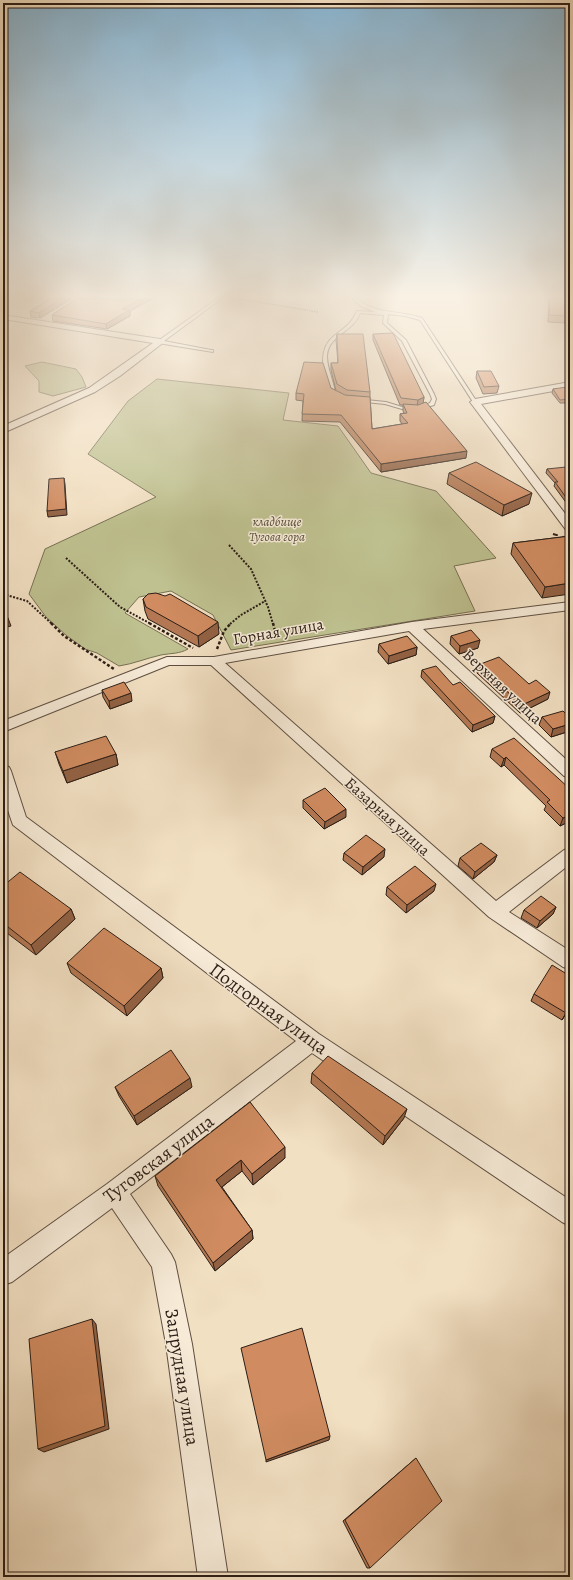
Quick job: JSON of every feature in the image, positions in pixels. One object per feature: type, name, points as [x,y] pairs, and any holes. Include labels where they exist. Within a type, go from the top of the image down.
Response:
[{"type":"street","points":[[3,430],[92,390],[119,373]]},
{"type":"street","points":[[570,385],[475,402],[570,528]]},
{"type":"street","name":"Горная улица","points":[[3,728],[167,661],[214,661],[412,626],[570,606]]},
{"type":"street","name":"Верхняя улица","points":[[412,626],[570,772]]},
{"type":"street","name":"Базарная улица","points":[[214,661],[495,912],[570,961]]},
{"type":"street","name":"Подгорная улица","points":[[3,771],[18,821],[312,1041],[570,1214]]},
{"type":"street","points":[[495,912],[570,855]]},
{"type":"street","name":"Туговская улица","points":[[3,1273],[115,1192],[312,1041]]},
{"type":"street","name":"Запрудная улица","points":[[115,1192],[163,1262],[179,1344],[214,1577]]},
{"type":"lane","points":[[329,373],[333,393],[345,399],[386,403],[402,408],[417,409],[432,404],[434,399],[421,373]]},
{"type":"lane","points":[[456,373],[475,402]]},
{"type":"path","points":[[229,545],[251,569],[265,601],[281,649]]},
{"type":"path","points":[[66,558],[120,607],[214,661],[220,639],[230,621],[265,601]]},
{"type":"path","points":[[3,594],[27,601],[64,636],[101,662],[128,677]]},
{"type":"green space","points":[[31,373],[79,373],[86,387],[53,396],[39,392],[39,381]]},
{"type":"green space","name":"кладбище Тугова гора","points":[[157,379],[289,393],[283,420],[338,426],[371,473],[436,491],[496,558],[454,566],[475,611],[231,650],[213,615],[171,591],[139,597],[125,613],[188,649],[185,651],[161,655],[119,666],[97,653],[85,649],[67,636],[46,617],[29,594],[45,549],[156,497],[88,454],[128,401]]},
{"type":"building","points":[[301,373],[326,373],[331,388],[345,395],[370,397],[372,429],[408,423],[400,414],[407,413],[403,404],[418,405],[426,402],[467,451],[381,464],[341,415],[302,414],[304,394],[296,393]]},
{"type":"building","points":[[334,373],[368,373],[370,392],[347,390],[337,384]]},
{"type":"building","points":[[390,373],[412,373],[424,397],[418,400],[401,398]]},
{"type":"building","points":[[478,373],[492,373],[499,386],[484,387]]},
{"type":"building","points":[[567,387],[570,390],[570,399],[560,400],[553,389]]},
{"type":"building","points":[[476,462],[532,493],[504,505],[449,473]]},
{"type":"building","points":[[566,467],[570,472],[570,503],[555,482],[558,482],[547,469]]},
{"type":"building","points":[[64,478],[66,509],[47,511],[49,479]]},
{"type":"building","points":[[570,536],[570,583],[545,587],[513,543]]},
{"type":"building","points":[[156,593],[165,596],[170,594],[218,622],[198,636],[146,607],[143,599],[148,594]]},
{"type":"building","points":[[3,610],[8,618],[3,620]]},
{"type":"building","points":[[471,630],[480,640],[460,646],[451,636]]},
{"type":"building","points":[[407,636],[417,647],[389,656],[379,644]]},
{"type":"building","points":[[499,657],[529,684],[536,680],[550,692],[522,705],[478,665]]},
{"type":"building","points":[[436,666],[453,685],[460,682],[495,716],[473,725],[422,670]]},
{"type":"building","points":[[124,682],[131,693],[109,701],[102,690]]},
{"type":"building","points":[[563,711],[570,718],[570,724],[553,729],[542,717]]},
{"type":"building","points":[[106,736],[116,754],[63,771],[55,752]]},
{"type":"building","points":[[514,738],[570,789],[570,815],[563,818],[547,802],[550,800],[506,757],[504,759],[492,749]]},
{"type":"building","points":[[325,788],[346,809],[325,822],[303,800]]},
{"type":"building","points":[[366,835],[385,849],[363,867],[344,853]]},
{"type":"building","points":[[481,843],[497,855],[475,872],[460,858]]},
{"type":"building","points":[[415,866],[436,884],[407,905],[387,887]]},
{"type":"building","points":[[20,872],[71,909],[31,945],[3,923],[3,886]]},
{"type":"building","points":[[541,896],[556,907],[540,921],[524,910]]},
{"type":"building","points":[[104,928],[161,968],[124,1006],[67,963]]},
{"type":"building","points":[[552,965],[570,976],[570,1006],[566,1013],[534,994]]},
{"type":"building","points":[[171,1050],[190,1078],[134,1116],[115,1087]]},
{"type":"building","points":[[328,1056],[407,1109],[385,1136],[312,1073]]},
{"type":"building","points":[[250,1102],[285,1147],[252,1174],[241,1160],[216,1180],[252,1230],[213,1263],[155,1176]]},
{"type":"building","points":[[92,1319],[105,1426],[38,1449],[29,1339]]},
{"type":"building","points":[[302,1328],[330,1436],[266,1460],[241,1348]]},
{"type":"building","points":[[416,1458],[442,1501],[370,1568],[345,1520]]},
{"type":"railway","points":[[553,534],[570,539]]}]
